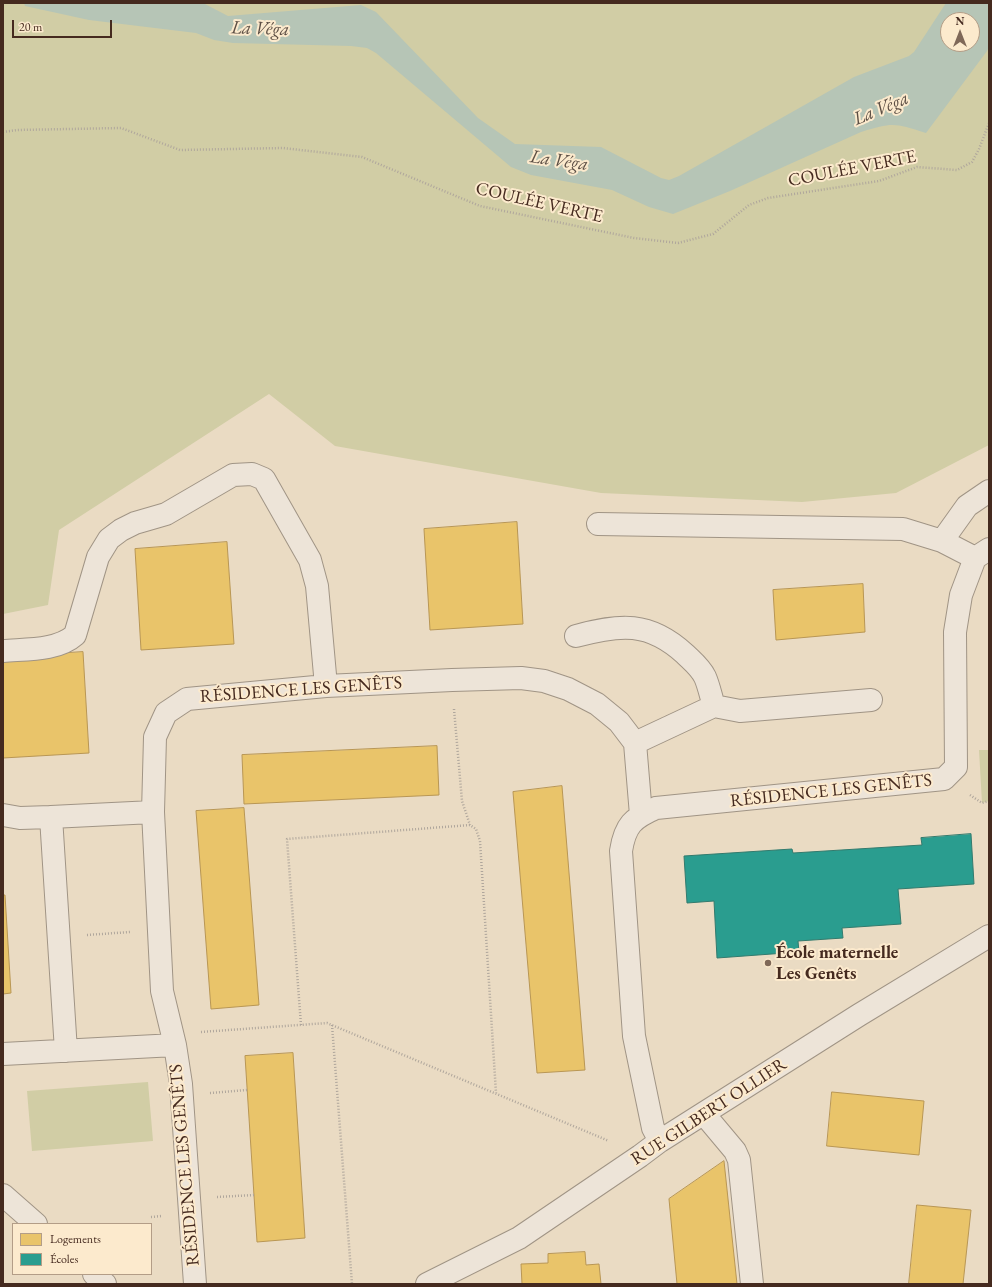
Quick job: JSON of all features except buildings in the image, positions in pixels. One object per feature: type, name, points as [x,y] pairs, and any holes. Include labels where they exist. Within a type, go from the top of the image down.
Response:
[{"type":"street","points":[[3,651],[55,646],[68,642],[75,635],[98,557],[109,539],[121,530],[135,523],[166,514],[234,475],[252,474],[264,479],[310,560],[317,586],[326,686]]},
{"type":"street","points":[[942,541],[967,506],[989,491]]},
{"type":"street","points":[[598,524],[903,528],[982,553]]},
{"type":"street","name":"RÉSIDENCE LES GENÊTS","points":[[660,1142],[653,1128],[634,1036],[621,851],[624,836],[630,824],[641,815],[656,808],[944,779],[956,767],[955,632],[961,595],[982,553]]},
{"type":"street","points":[[576,636],[604,629],[629,626],[650,631],[661,636],[672,642],[699,668],[705,678],[714,706]]},
{"type":"street","name":"RÉSIDENCE LES GENÊTS","points":[[194,1284],[182,1095],[174,1040],[162,991],[158,929],[153,812],[155,738],[166,713],[187,699],[326,686],[521,678],[544,681],[568,689],[597,704],[619,722],[635,743]]},
{"type":"street","points":[[641,815],[635,743],[714,706],[740,711],[871,700]]},
{"type":"street","points":[[3,815],[20,818],[153,812]]},
{"type":"street","points":[[52,817],[66,1051]]},
{"type":"street","name":"RUE GILBERT OLLIER","points":[[427,1284],[452,1279],[519,1238],[660,1142],[859,1015],[989,936]]},
{"type":"street","name":"RÉSIDENCE LES GENÊTS","points":[[3,1054],[66,1051],[174,1040]]},
{"type":"street","points":[[704,1114],[735,1152],[739,1160],[752,1284]]},
{"type":"street","points":[[3,1195],[35,1223]]},
{"type":"street","points":[[95,1275],[105,1284]]},
{"type":"path","name":"COULÉE VERTE","points":[[3,132],[17,130],[121,128],[180,150],[284,148],[362,157],[480,206],[634,238],[678,243],[713,234],[749,205],[768,198],[879,181],[917,167],[957,170],[972,162],[980,149],[989,123]]},
{"type":"path","points":[[452,680],[462,801],[470,825],[476,829],[480,841],[496,1093]]},
{"type":"path","points":[[301,1025],[287,839],[470,825]]},
{"type":"path","points":[[60,938],[158,929]]},
{"type":"path","points":[[174,1040],[327,1023],[597,1135],[640,1156]]},
{"type":"path","points":[[332,1025],[352,1284]]},
{"type":"path","points":[[182,1095],[247,1090]]},
{"type":"path","points":[[189,1199],[254,1195]]},
{"type":"shaded area","points":[[3,3],[989,3],[989,445],[896,493],[802,502],[601,493],[335,446],[269,394],[59,530],[48,605],[3,614]]},
{"type":"shaded area","points":[[979,750],[989,750],[989,801],[982,803]]},
{"type":"shaded area","points":[[148,1082],[153,1141],[32,1151],[27,1091]]},
{"type":"water","name":"La Véga","points":[[24,3],[203,3],[228,16],[361,5],[376,12],[478,118],[515,144],[601,147],[661,178],[669,180],[679,176],[854,77],[909,56],[914,52],[940,12],[940,52],[980,52],[980,12],[940,12],[946,3],[989,3],[989,47],[926,133],[907,127],[894,125],[887,125],[861,132],[730,191],[673,214],[649,207],[612,190],[531,175],[511,167],[376,53],[367,48],[351,46],[233,43],[214,40],[196,33],[89,20],[25,6]]},
{"type":"place","name":"École maternelle Les Genêts","points":[[768,963]]}]
